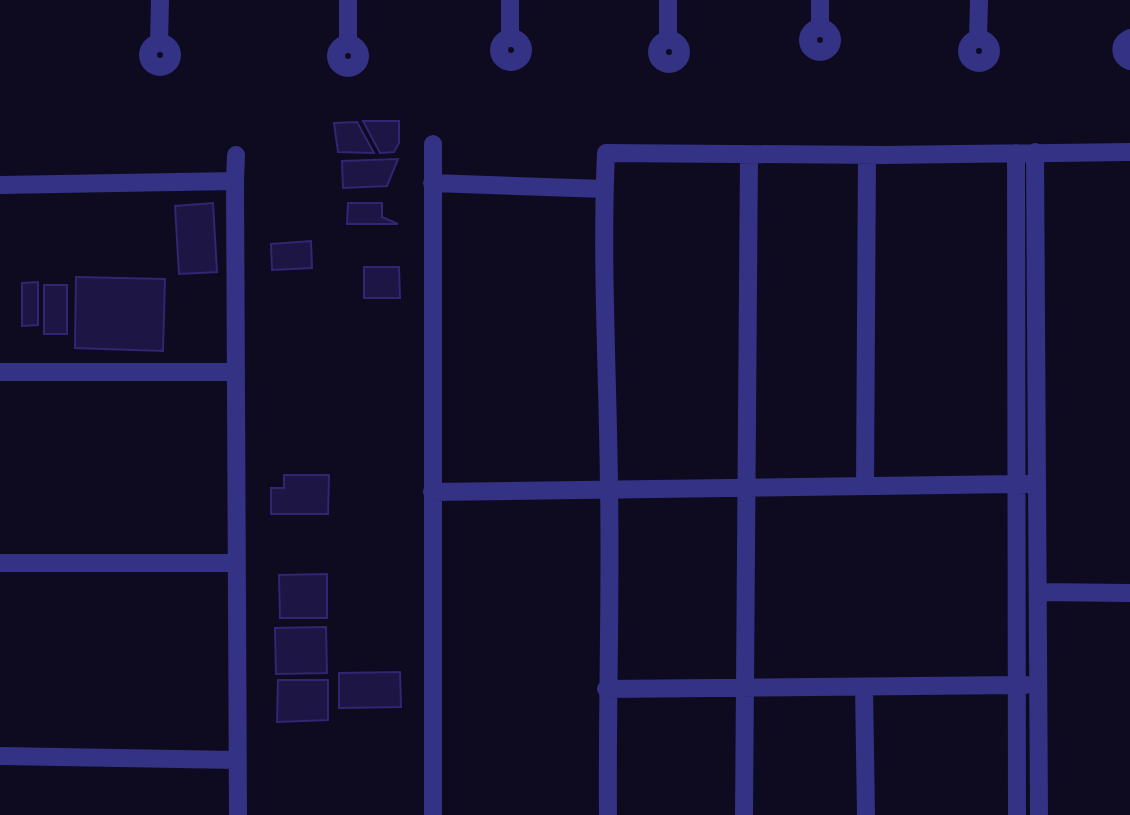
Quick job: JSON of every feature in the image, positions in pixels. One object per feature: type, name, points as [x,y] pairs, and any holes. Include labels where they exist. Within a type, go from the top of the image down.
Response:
[{"type":"street","points":[[159,43],[160,0]]},
{"type":"street","points":[[348,0],[348,44]]},
{"type":"street","points":[[510,0],[510,37]]},
{"type":"street","points":[[668,0],[668,39]]},
{"type":"street","points":[[820,0],[820,28]]},
{"type":"street","points":[[978,39],[979,0]]},
{"type":"street","points":[[1130,38],[1122,44],[1121,50],[1123,56],[1130,61]]},
{"type":"street","points":[[433,144],[433,815]]},
{"type":"street","points":[[1035,152],[1039,815]]},
{"type":"street","points":[[608,815],[609,489],[604,189],[606,153],[867,155],[1130,152]]},
{"type":"street","points":[[1016,153],[1017,815]]},
{"type":"street","points":[[744,815],[748,154]]},
{"type":"street","points":[[236,155],[238,815]]},
{"type":"street","points":[[865,486],[867,155]]},
{"type":"street","points":[[0,185],[236,181]]},
{"type":"street","points":[[432,183],[604,189]]},
{"type":"street","points":[[0,372],[236,372]]},
{"type":"street","points":[[432,492],[1037,484]]},
{"type":"street","points":[[0,564],[237,563]]},
{"type":"street","points":[[1038,592],[1130,593]]},
{"type":"street","points":[[607,689],[1038,685]]},
{"type":"street","points":[[864,687],[866,815]]},
{"type":"street","points":[[0,756],[237,760]]},
{"type":"building","points":[[363,121],[399,121],[399,143],[394,152],[380,153]]},
{"type":"building","points":[[357,122],[374,153],[338,152],[334,123]]},
{"type":"building","points":[[398,159],[387,186],[343,188],[342,161]]},
{"type":"building","points":[[213,203],[217,272],[179,274],[175,206]]},
{"type":"building","points":[[348,203],[382,203],[382,217],[398,224],[347,224]]},
{"type":"building","points":[[311,241],[312,268],[272,270],[271,244]]},
{"type":"building","points":[[364,267],[399,267],[400,298],[364,298]]},
{"type":"building","points":[[76,277],[165,279],[163,351],[75,348]]},
{"type":"building","points":[[38,282],[38,325],[22,326],[22,283]]},
{"type":"building","points":[[44,285],[67,285],[67,334],[44,334]]},
{"type":"building","points":[[284,475],[329,475],[328,514],[271,514],[271,488],[284,488]]},
{"type":"building","points":[[327,574],[327,618],[280,618],[279,575]]},
{"type":"building","points":[[326,627],[327,673],[276,674],[275,628]]},
{"type":"building","points":[[400,672],[401,707],[339,708],[339,673]]},
{"type":"building","points":[[278,680],[328,680],[328,720],[277,722]]}]
